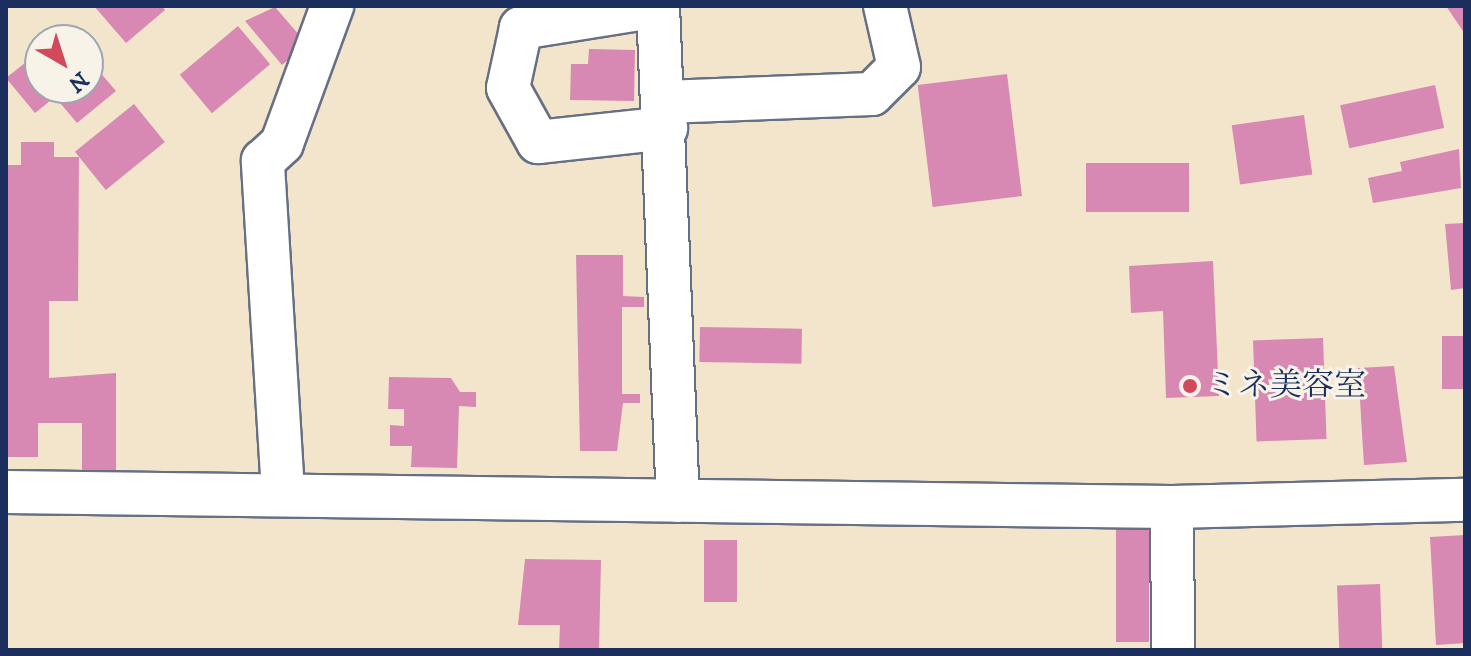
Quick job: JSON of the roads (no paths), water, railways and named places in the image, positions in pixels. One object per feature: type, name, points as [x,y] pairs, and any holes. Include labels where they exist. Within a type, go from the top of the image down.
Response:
[{"type":"street","points":[[283,492],[263,161],[282,143],[332,6]]},
{"type":"street","points":[[678,501],[666,115],[658,6],[521,28],[508,88],[538,142],[666,115],[872,94],[899,67],[885,6]]},
{"type":"street","points":[[6,492],[283,492],[1172,507],[1465,500]]},
{"type":"street","points":[[1172,507],[1173,650]]},
{"type":"place","name":"ミネ美容室","points":[[1190,386]]}]
